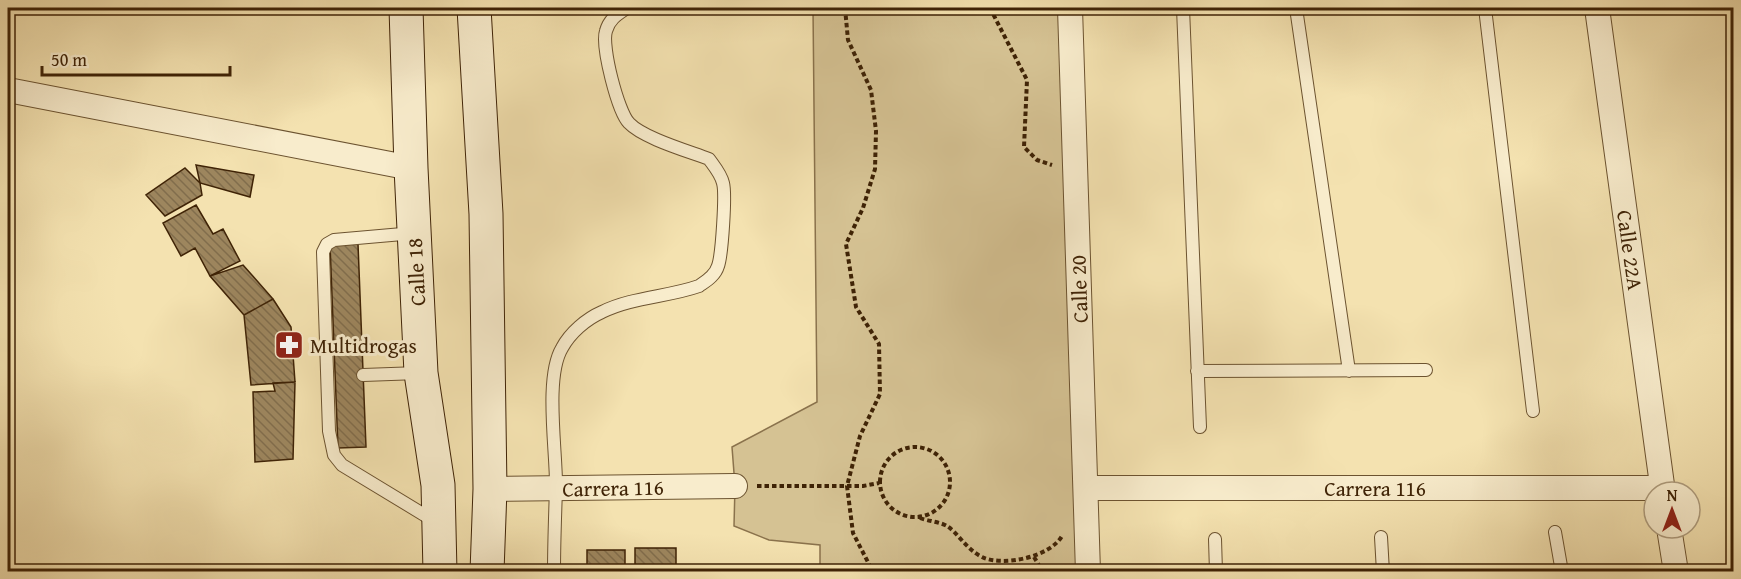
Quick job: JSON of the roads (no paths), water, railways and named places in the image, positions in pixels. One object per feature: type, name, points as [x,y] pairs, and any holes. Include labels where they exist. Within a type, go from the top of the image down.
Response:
[{"type":"main road","name":"Calle 18","points":[[406,8],[421,373],[438,485],[440,572]]},
{"type":"main road","points":[[474,8],[486,213],[490,489],[488,572]]},
{"type":"street","name":"Calle 20","points":[[1070,8],[1088,572]]},
{"type":"street","name":"Calle 22A","points":[[1597,8],[1662,480]]},
{"type":"street","points":[[8,90],[411,168]]},
{"type":"street","name":"Carrera 116","points":[[490,489],[735,486]]},
{"type":"street","name":"Carrera 116","points":[[1086,488],[1642,490]]},
{"type":"street","points":[[1671,540],[1676,572]]},
{"type":"lane","points":[[554,572],[553,521],[556,488],[553,406],[555,372],[561,349],[580,326],[601,312],[699,286],[712,277],[718,267],[725,200],[723,182],[716,168],[709,159],[641,132],[629,123],[620,109],[605,45],[605,31],[612,19],[627,8]]},
{"type":"lane","points":[[1183,8],[1200,427]]},
{"type":"lane","points":[[1296,8],[1349,371]]},
{"type":"lane","points":[[1485,8],[1533,411]]},
{"type":"lane","points":[[414,233],[334,240],[327,244],[323,252],[332,376],[329,431],[334,455],[342,465],[439,524]]},
{"type":"lane","points":[[1197,371],[1426,370]]},
{"type":"lane","points":[[363,375],[421,373]]},
{"type":"lane","points":[[1555,532],[1562,572]]},
{"type":"lane","points":[[1382,537],[1383,572]]},
{"type":"lane","points":[[1215,538],[1216,572]]},
{"type":"place","name":"Multidrogas","points":[[289,345]]}]
